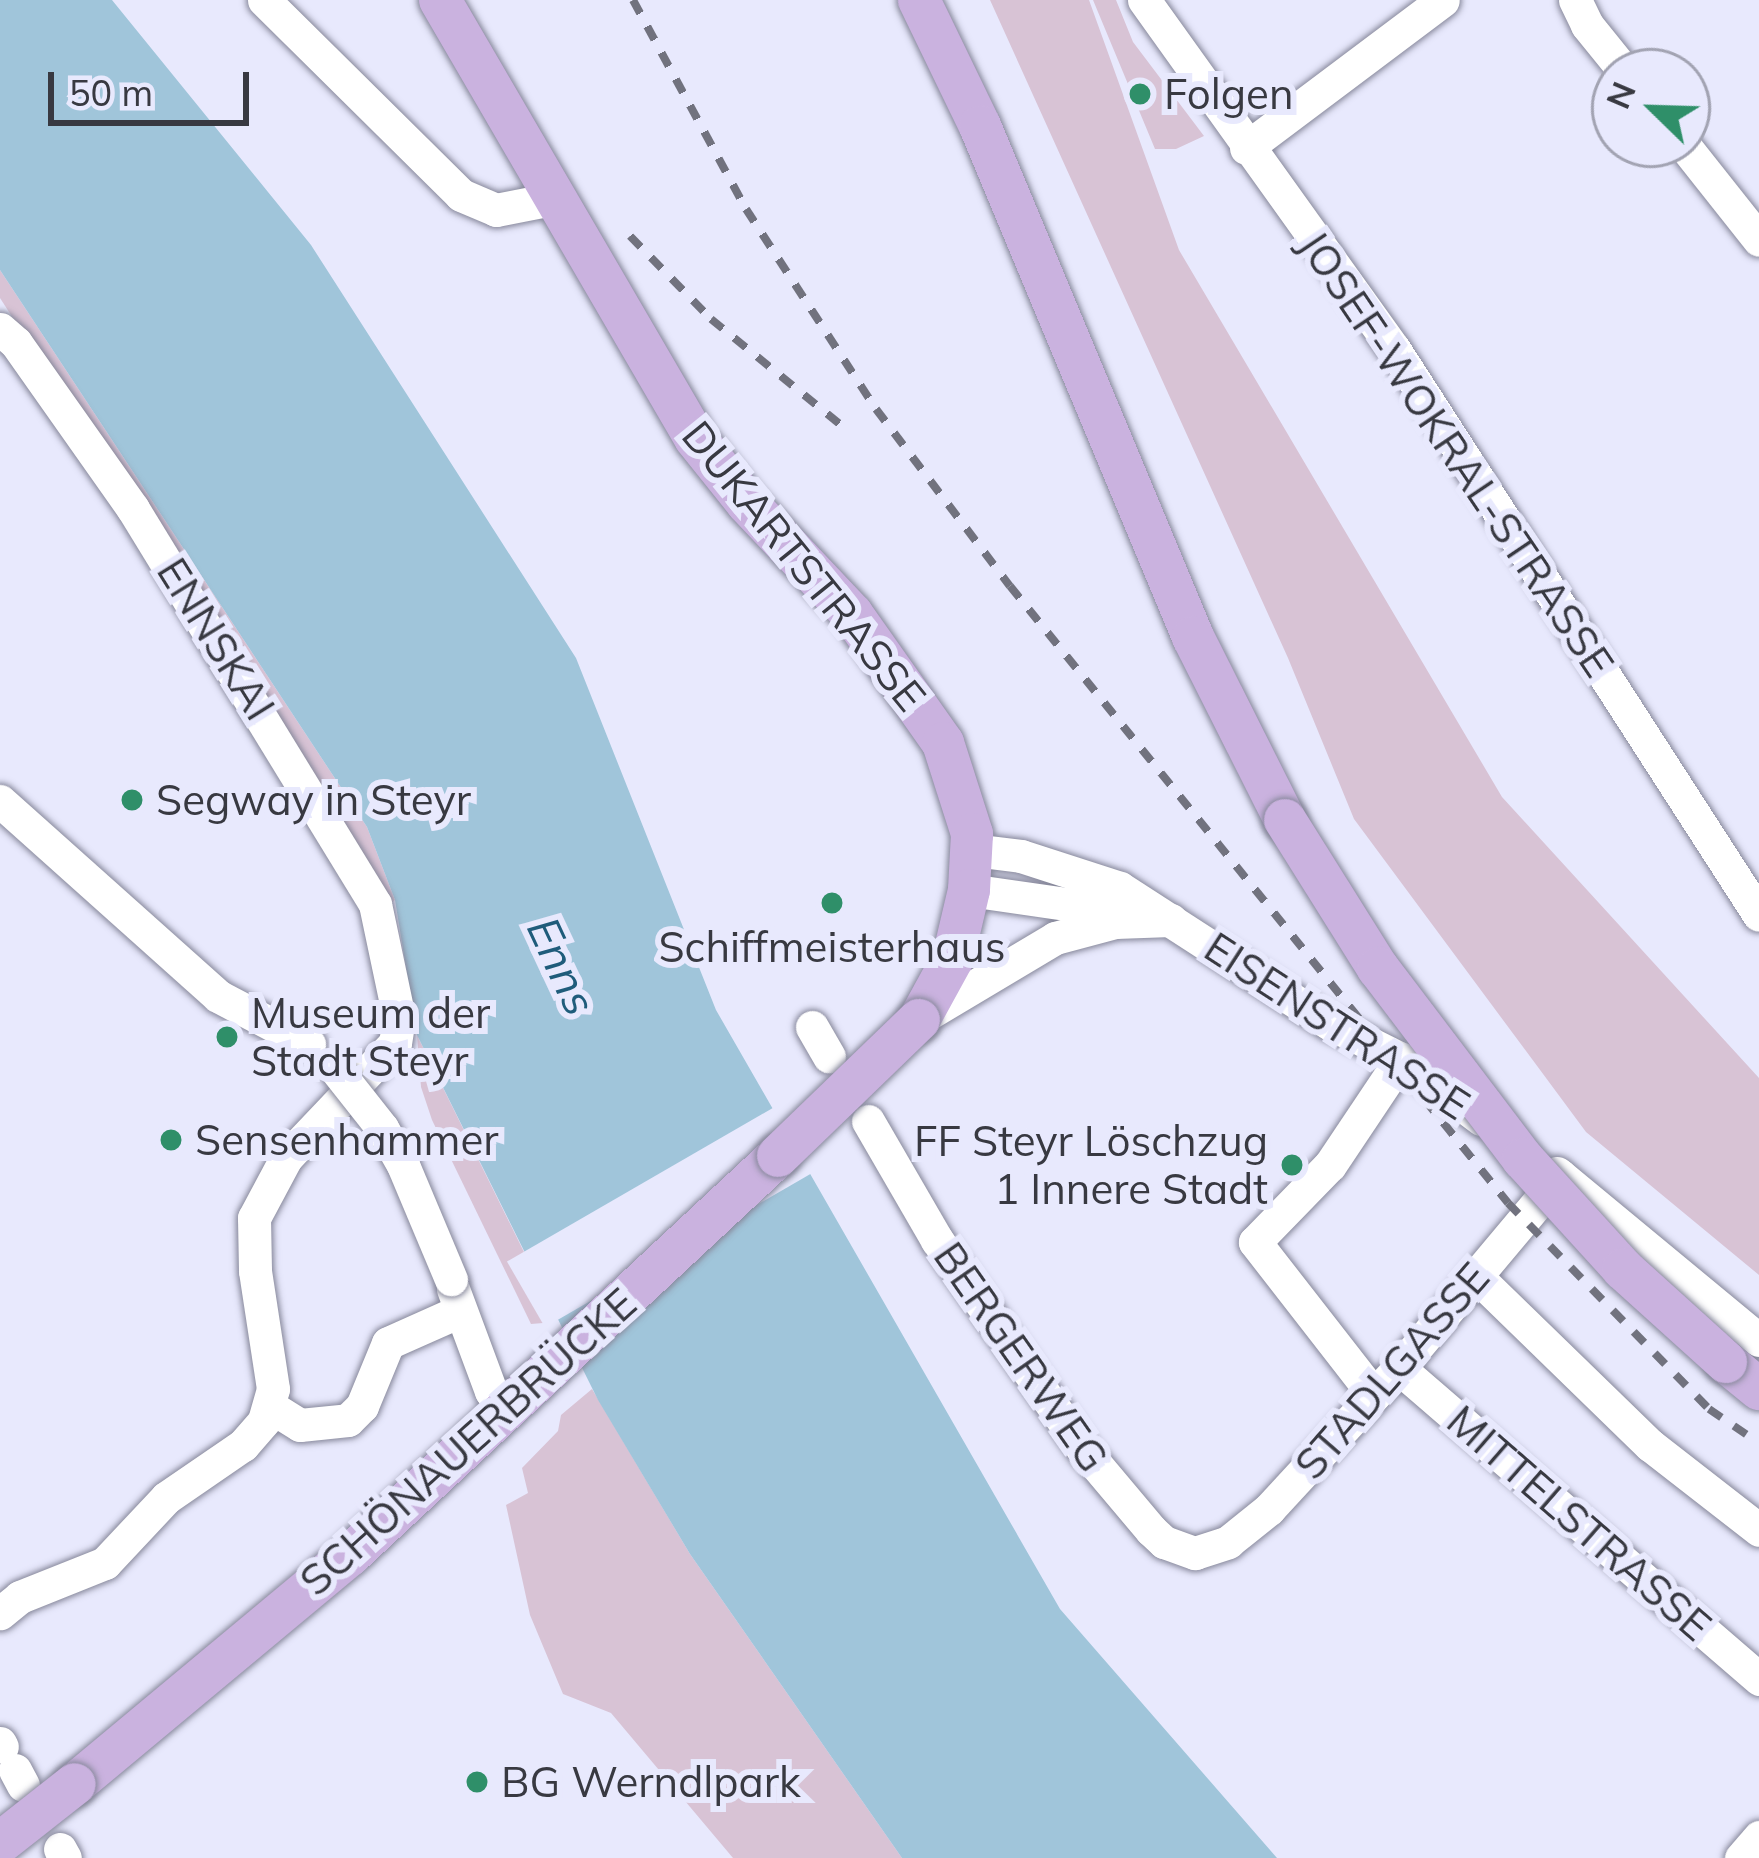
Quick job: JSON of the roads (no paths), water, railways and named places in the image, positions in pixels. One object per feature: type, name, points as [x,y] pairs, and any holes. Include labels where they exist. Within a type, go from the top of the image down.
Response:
[{"type":"main road","name":"DUKARTSTRASSE","points":[[440,0],[694,438],[747,503],[852,614],[925,713],[956,773],[971,870],[953,958],[919,1020]]},
{"type":"main road","name":"EISENSTRASSE","points":[[920,0],[980,126],[1192,638],[1285,820],[1389,983],[1523,1159],[1623,1269],[1748,1364]]},
{"type":"main road","name":"SCHÖNAUERBRÜCKE","points":[[0,1843],[350,1555],[506,1414],[919,1020]]},
{"type":"street","points":[[264,0],[461,195],[496,210],[552,200]]},
{"type":"street","name":"JOSEF-WOKRAL-STRASSE","points":[[1144,0],[1406,367],[1759,915]]},
{"type":"street","points":[[1246,148],[1443,0]]},
{"type":"street","points":[[1575,0],[1608,48]]},
{"type":"street","points":[[1702,168],[1759,240]]},
{"type":"street","name":"ENNSKAI","points":[[0,329],[16,343],[133,509],[375,904],[399,1018],[395,1043],[298,1143],[254,1218],[271,1406]]},
{"type":"street","points":[[0,801],[218,996],[309,1044]]},
{"type":"street","name":"EISENSTRASSE","points":[[971,870],[1171,920],[1329,1023],[1401,1059],[1560,1176],[1748,1364]]},
{"type":"street","name":"EISENSTRASSE","points":[[919,1020],[1055,938],[1115,922],[1171,920]]},
{"type":"street","points":[[1374,1395],[1255,1242],[1330,1165],[1401,1059]]},
{"type":"street","points":[[337,1071],[382,1128],[403,1166],[490,1391],[506,1414]]},
{"type":"street","name":"BERGERWEG","points":[[868,1121],[937,1240],[1082,1448],[1165,1542],[1180,1550],[1210,1551]]},
{"type":"street","name":"STADLGASSE","points":[[1210,1551],[1269,1509],[1399,1368],[1560,1176]]},
{"type":"street","points":[[1476,1276],[1633,1429],[1759,1530]]},
{"type":"street","points":[[0,1613],[20,1597],[105,1563],[176,1489],[243,1445],[271,1406],[300,1425],[348,1420],[362,1406],[388,1343],[460,1311]]},
{"type":"street","name":"MITTELSTRASSE","points":[[1399,1368],[1759,1679]]},
{"type":"street","points":[[1741,1858],[1759,1837]]},
{"type":"water","name":"Enns","points":[[0,0],[112,0],[311,245],[576,658],[716,1010],[1060,1609],[1277,1858],[902,1858],[690,1554],[598,1400],[417,1035],[395,900],[367,827],[0,270]]},
{"type":"railway","points":[[633,0],[746,209],[876,409],[1010,586],[1508,1203],[1709,1409],[1759,1443]]},
{"type":"railway","points":[[630,236],[711,319],[842,426]]},
{"type":"place","name":"Folgen","points":[[1140,94]]},
{"type":"place","name":"Segway in Steyr","points":[[132,800]]},
{"type":"place","name":"Schiffmeisterhaus","points":[[832,903]]},
{"type":"place","name":"Museum der Stadt Steyr","points":[[227,1037]]},
{"type":"place","name":"Sensenhammer","points":[[171,1140]]},
{"type":"place","name":"FF Steyr Löschzug 1 Innere Stadt","points":[[1292,1165]]},
{"type":"place","name":"BG Werndlpark","points":[[477,1782]]}]
